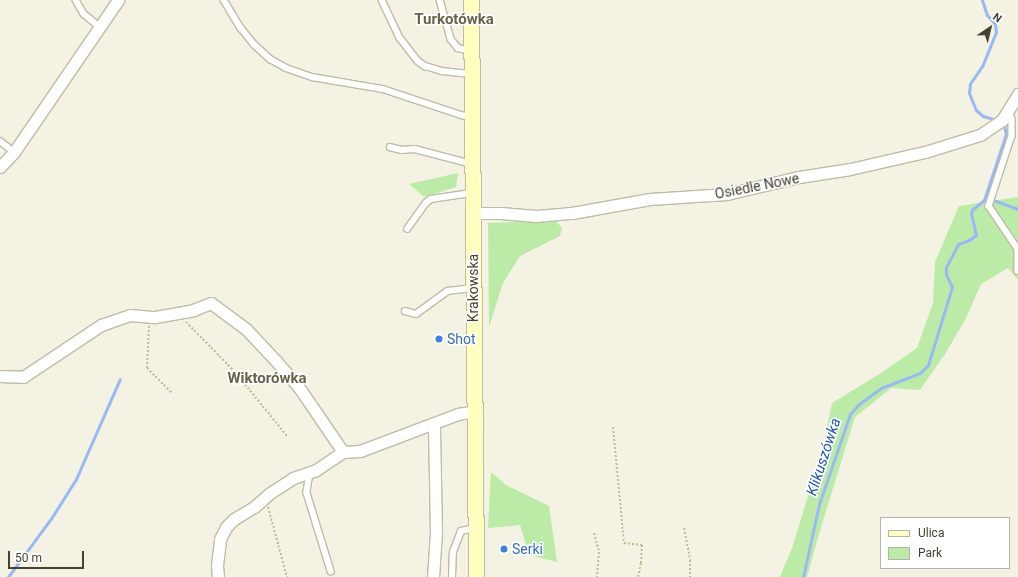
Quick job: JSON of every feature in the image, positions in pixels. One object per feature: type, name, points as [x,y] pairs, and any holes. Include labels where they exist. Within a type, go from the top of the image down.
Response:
[{"type":"main road","name":"Krakowska","points":[[471,0],[476,577]]},
{"type":"street","points":[[0,167],[14,152],[101,28],[118,0]]},
{"type":"street","name":"Osiedle Nowe","points":[[473,213],[501,213],[536,216],[572,213],[650,199],[727,194],[799,177],[850,170],[925,152],[980,135],[999,122],[1009,110],[1018,92]]},
{"type":"street","points":[[0,376],[23,377],[101,325],[130,315],[151,317],[186,312],[211,303],[246,329],[298,386],[343,452]]},
{"type":"street","points":[[218,577],[217,565],[220,539],[226,527],[234,519],[254,507],[293,478],[310,473],[343,452],[360,451],[458,414],[474,412]]},
{"type":"street","points":[[433,577],[436,532],[434,424]]},
{"type":"lane","points":[[76,0],[84,14],[101,28]]},
{"type":"lane","points":[[224,0],[241,28],[254,44],[270,59],[286,68],[312,76],[384,89],[461,115],[472,117]]},
{"type":"lane","points":[[382,0],[400,38],[418,61],[438,70],[472,74]]},
{"type":"lane","points":[[440,0],[451,39],[458,48],[471,51]]},
{"type":"lane","points":[[1009,110],[1012,118],[1012,136],[989,206],[1018,249],[1018,271]]},
{"type":"lane","points":[[0,141],[14,152]]},
{"type":"lane","points":[[390,147],[402,150],[415,149],[473,164]]},
{"type":"lane","points":[[407,229],[426,203],[431,199],[473,193]]},
{"type":"lane","points":[[405,311],[416,314],[448,291],[473,288]]},
{"type":"lane","points":[[310,473],[307,493],[331,571]]},
{"type":"lane","points":[[452,577],[453,552],[462,531],[476,528]]},
{"type":"path","points":[[186,312],[186,323],[235,372],[287,436]]},
{"type":"path","points":[[151,317],[148,331],[147,368],[172,393]]},
{"type":"path","points":[[613,427],[624,543],[642,545],[638,577]]},
{"type":"path","points":[[266,497],[287,577]]},
{"type":"path","points":[[684,528],[690,560],[690,577]]},
{"type":"path","points":[[594,533],[599,552],[597,577]]},
{"type":"green space","points":[[458,173],[456,187],[424,197],[409,184]]},
{"type":"green space","points":[[1018,197],[1018,280],[1008,268],[981,284],[966,318],[945,354],[920,390],[891,388],[855,417],[807,577],[780,577],[792,548],[823,448],[832,403],[878,375],[917,348],[933,303],[935,262],[959,206]]},
{"type":"green space","points":[[555,220],[562,228],[560,236],[520,256],[503,283],[489,327],[488,223]]},
{"type":"green space","points":[[491,472],[506,485],[549,506],[557,562],[529,555],[520,525],[488,528]]},
{"type":"waterway","points":[[982,0],[987,15],[995,24],[996,32],[982,66],[970,84],[969,93],[976,110],[983,116],[996,120]]},
{"type":"waterway","points":[[984,200],[1006,134],[1004,126],[1000,123]]},
{"type":"waterway","name":"Klikuszówka","points":[[803,577],[819,504],[850,414],[859,404],[881,388],[920,373],[928,365],[952,287],[946,274],[946,267],[958,244],[969,240],[976,235],[971,214],[972,210],[984,200],[987,200]]},
{"type":"waterway","name":"Klikuszówka","points":[[993,200],[1018,209]]},
{"type":"waterway","points":[[8,577],[52,517],[76,479],[120,379]]},
{"type":"place","name":"Shot","points":[[439,339]]},
{"type":"place","name":"Serki","points":[[504,549]]},
{"type":"district","name":"Turkotówka","points":[[454,20]]},
{"type":"district","name":"Wiktorówka","points":[[267,379]]}]
